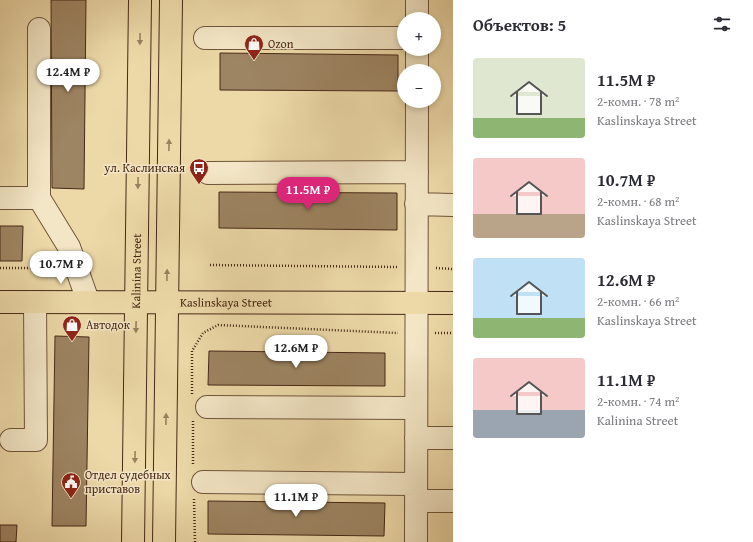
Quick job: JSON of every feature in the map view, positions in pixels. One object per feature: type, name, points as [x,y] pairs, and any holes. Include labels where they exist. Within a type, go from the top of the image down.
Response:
[{"type":"main road","name":"Kalinina Street","points":[[134,542],[140,0]]},
{"type":"main road","points":[[164,542],[171,0]]},
{"type":"main road","name":"Kaslinskaya Street","points":[[0,302],[453,302]]},
{"type":"lane","points":[[417,0],[417,12]]},
{"type":"lane","points":[[39,29],[39,198],[69,247],[88,302]]},
{"type":"lane","points":[[205,38],[397,38]]},
{"type":"lane","points":[[416,542],[417,108]]},
{"type":"lane","points":[[208,174],[416,172]]},
{"type":"lane","points":[[0,198],[39,198]]},
{"type":"lane","points":[[416,204],[453,205]]},
{"type":"lane","points":[[11,440],[36,440],[36,302]]},
{"type":"lane","points":[[197,407],[416,408]]},
{"type":"lane","points":[[416,438],[453,438]]},
{"type":"lane","points":[[197,482],[416,492],[453,501]]},
{"type":"path","points":[[210,265],[453,269]]},
{"type":"path","points":[[0,268],[77,269]]},
{"type":"path","points":[[194,542],[197,482],[197,407],[192,351],[203,333],[218,325],[416,333],[453,333]]},
{"type":"building","points":[[51,0],[86,0],[84,189],[52,188]]},
{"type":"building","points":[[220,53],[398,56],[397,91],[220,90]]},
{"type":"building","points":[[219,192],[397,193],[397,230],[219,228]]},
{"type":"building","points":[[0,226],[23,226],[22,261],[0,261]]},
{"type":"building","points":[[55,336],[89,337],[86,526],[52,526]]},
{"type":"building","points":[[209,351],[385,353],[385,386],[208,385]]},
{"type":"building","points":[[208,501],[385,503],[384,536],[208,534]]},
{"type":"building","points":[[0,525],[17,525],[16,542],[0,542]]},
{"type":"place","name":"Ozon","points":[[254,61]]},
{"type":"place","name":"ул. Каслинская","points":[[199,185]]},
{"type":"place","name":"Автодок","points":[[72,342]]},
{"type":"place","name":"Отдел судебных приставов","points":[[71,499]]}]
